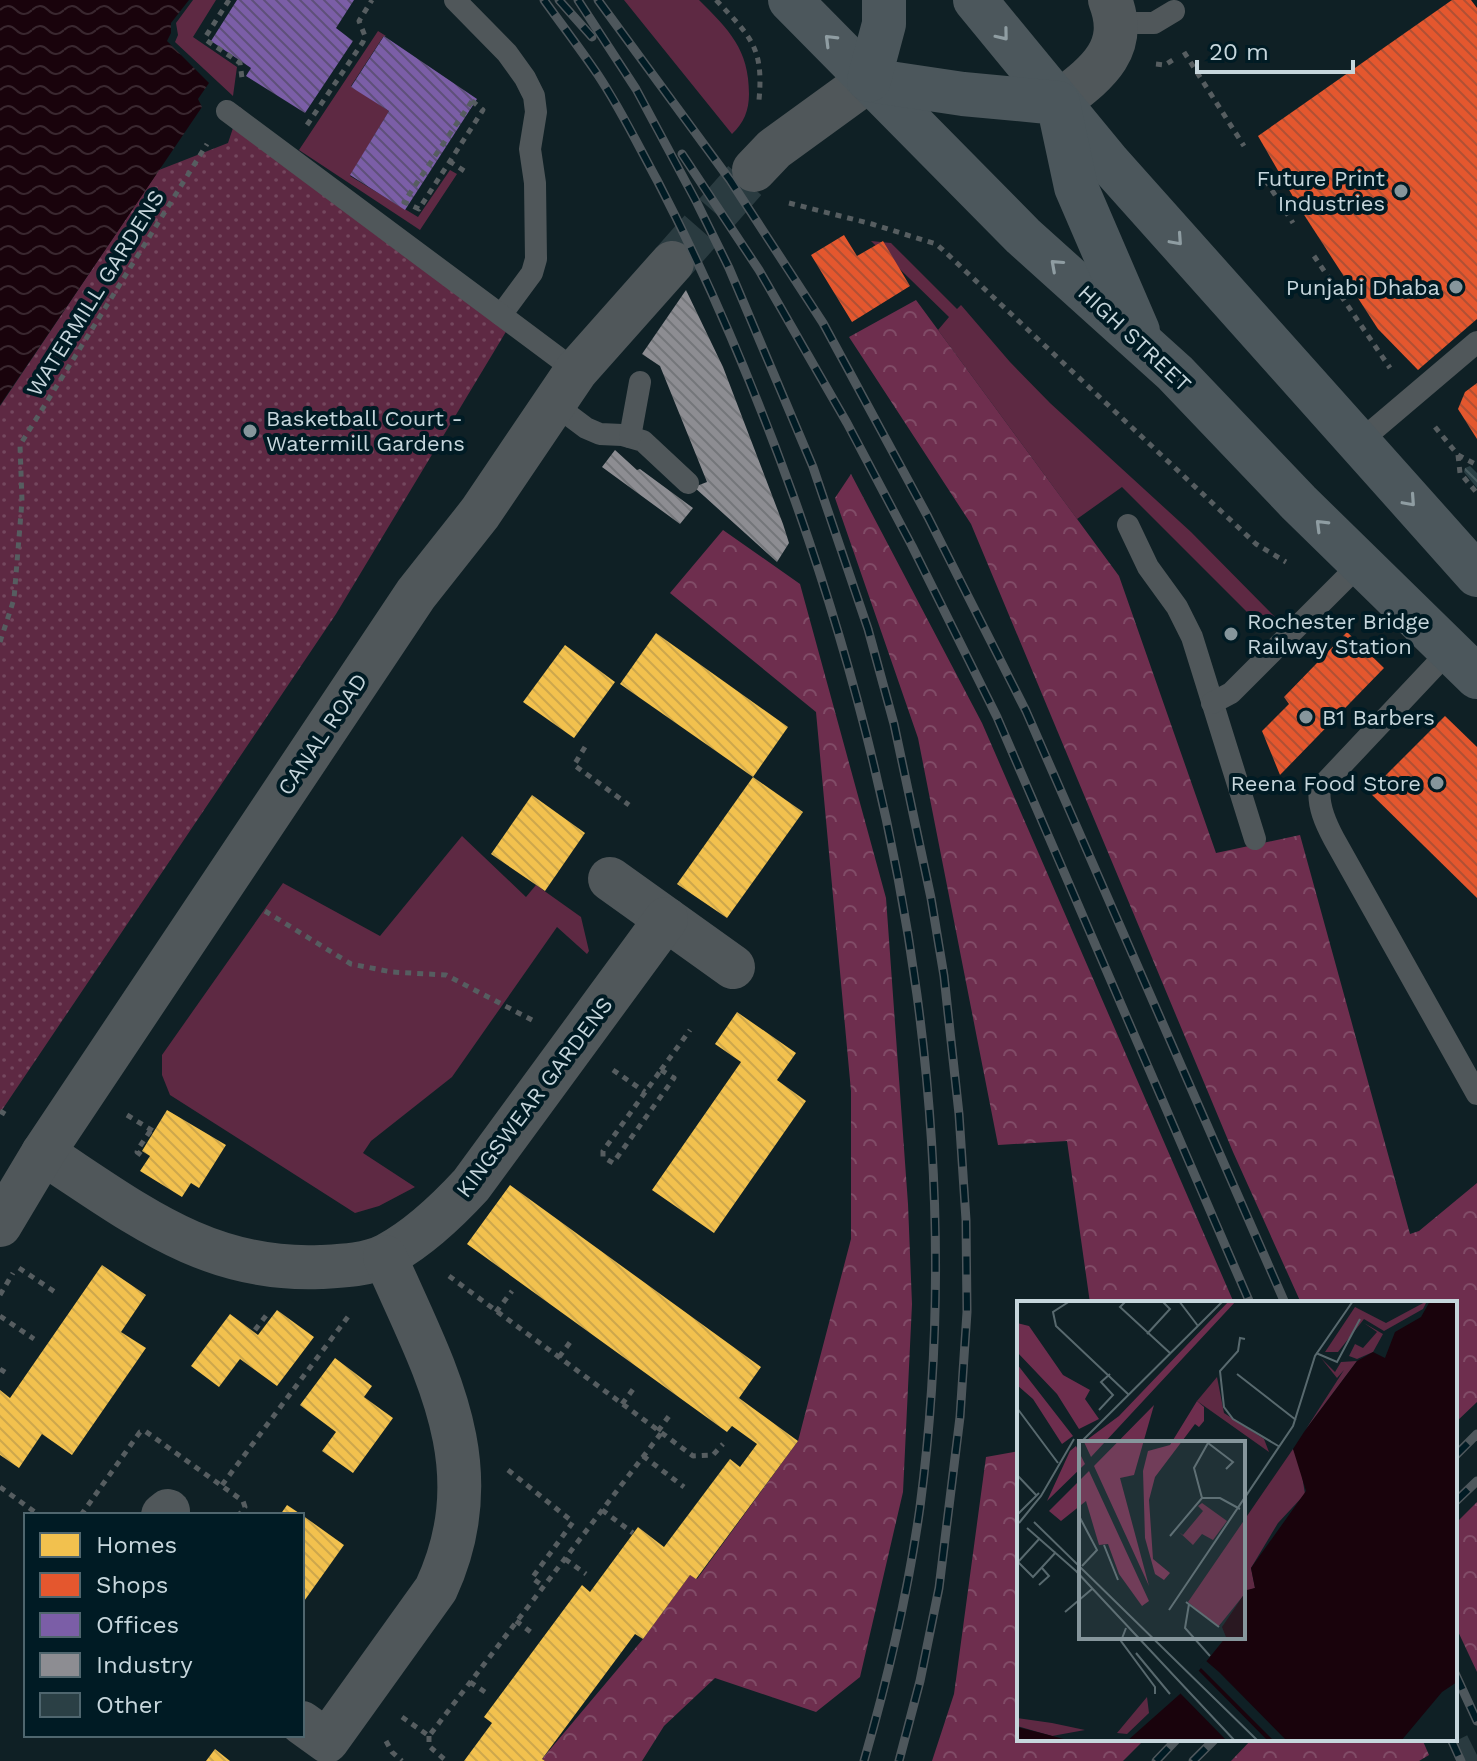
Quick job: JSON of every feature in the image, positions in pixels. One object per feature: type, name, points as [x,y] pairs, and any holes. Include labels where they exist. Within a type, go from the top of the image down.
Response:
[{"type":"main road","name":"HIGH STREET","points":[[790,0],[1023,236],[1143,343],[1347,577],[1463,664]]},
{"type":"main road","points":[[884,0],[884,24],[869,80],[963,94],[1058,103]]},
{"type":"main road","points":[[975,0],[1058,103],[1477,575]]},
{"type":"main road","points":[[1058,103],[1076,187],[1143,343]]},
{"type":"street","points":[[1058,103],[1096,71],[1113,24]]},
{"type":"street","points":[[767,186],[774,149],[869,80]]},
{"type":"street","name":"CANAL ROAD","points":[[0,1225],[43,1153],[416,594],[480,513],[565,388],[672,263]]},
{"type":"street","points":[[610,879],[733,967]]},
{"type":"street","name":"KINGSWEAR GARDENS","points":[[43,1153],[164,1231],[225,1256],[296,1267],[350,1265],[385,1257],[433,1222],[471,1185],[666,919]]},
{"type":"street","points":[[327,1742],[436,1589],[445,1571],[457,1525],[459,1457],[449,1412],[385,1257]]},
{"type":"lane","points":[[455,0],[507,53],[534,96],[536,112],[530,149],[535,183],[536,259],[532,273],[501,315]]},
{"type":"lane","points":[[1113,24],[1154,23],[1174,11]]},
{"type":"lane","points":[[227,111],[501,315],[565,388],[586,428],[600,434],[643,441],[688,483]]},
{"type":"lane","points":[[1358,443],[1477,342]]},
{"type":"lane","points":[[630,437],[640,382]]},
{"type":"lane","points":[[1128,525],[1148,567],[1171,598],[1188,630],[1255,839]]},
{"type":"lane","points":[[1212,703],[1231,693],[1347,577]]},
{"type":"lane","points":[[1463,664],[1320,788],[1319,794],[1324,818],[1334,839],[1477,1094]]},
{"type":"path","points":[[229,0],[206,40],[240,63],[241,69]]},
{"type":"path","points":[[305,129],[363,42],[365,36],[359,21],[372,0]]},
{"type":"path","points":[[716,0],[750,36],[760,81],[757,107]]},
{"type":"path","points":[[1113,24],[1162,65],[1186,51],[1244,146]]},
{"type":"path","points":[[472,101],[483,110],[449,161],[419,209],[404,202],[472,101]]},
{"type":"path","name":"WATERMILL GARDENS","points":[[0,642],[14,599],[22,501],[20,445],[227,111]]},
{"type":"path","points":[[449,161],[466,172]]},
{"type":"path","points":[[1259,170],[1293,223]]},
{"type":"path","points":[[767,186],[939,246],[1261,548],[1324,581],[1347,577]]},
{"type":"path","points":[[1314,256],[1412,397]]},
{"type":"path","points":[[1477,465],[1458,455],[1460,473],[1477,493]]},
{"type":"path","points":[[585,747],[574,765],[629,805]]},
{"type":"path","points":[[222,884],[351,964],[392,972],[446,975],[574,1045]]},
{"type":"path","points":[[661,1070],[674,1078],[613,1163],[603,1157],[603,1151],[645,1092],[690,1030]]},
{"type":"path","points":[[611,1068],[645,1092]]},
{"type":"path","points":[[122,1112],[152,1131],[138,1149]]},
{"type":"path","points":[[17,1266],[58,1294]]},
{"type":"path","points":[[445,1273],[696,1457],[713,1455],[723,1444]]},
{"type":"path","points":[[496,1312],[512,1291]]},
{"type":"path","points":[[221,1485],[352,1309]]},
{"type":"path","points":[[0,1316],[34,1339]]},
{"type":"path","points":[[559,1357],[571,1341]]},
{"type":"path","points":[[0,1369],[8,1374]]},
{"type":"path","points":[[622,1404],[634,1388]]},
{"type":"path","points":[[444,1759],[429,1746],[429,1736],[643,1456],[672,1412]]},
{"type":"path","points":[[643,1456],[684,1487]]},
{"type":"path","points":[[501,1465],[572,1520],[532,1578],[543,1586]]},
{"type":"path","points":[[0,1487],[36,1513]]},
{"type":"path","points":[[602,1510],[633,1533]]},
{"type":"path","points":[[565,1559],[586,1574]]},
{"type":"path","points":[[516,1621],[532,1633]]},
{"type":"path","points":[[470,1682],[485,1692]]},
{"type":"path","points":[[394,1712],[429,1736]]},
{"type":"shaded area","points":[[193,0],[216,0],[193,37],[237,67],[233,96],[175,42],[178,35],[176,23]]},
{"type":"shaded area","points":[[624,0],[699,0],[728,31],[741,52],[749,94],[745,116],[732,134]]},
{"type":"shaded area","points":[[378,31],[386,36],[351,86],[389,111],[350,176],[418,217],[450,170],[457,174],[420,230],[299,150]]},
{"type":"shaded area","points":[[240,107],[372,232],[507,330],[336,614],[0,1113],[0,406],[159,170],[228,143]]},
{"type":"shaded area","points":[[871,241],[891,243],[957,309],[961,305],[1050,403],[1191,532],[1278,620],[1266,631],[1122,487],[1077,519],[938,330],[949,317]]},
{"type":"shaded area","points":[[462,836],[526,897],[536,885],[581,917],[589,951],[587,954],[557,927],[452,1077],[371,1141],[363,1153],[415,1187],[379,1206],[355,1213],[170,1095],[162,1075],[162,1055],[283,883],[380,936]]},
{"type":"green space","points":[[916,300],[1119,576],[1216,853],[1300,835],[1410,1234],[1419,1231],[1477,1183],[1477,1402],[1457,1421],[1457,1301],[1300,1301],[1233,1152],[971,524],[849,337]]},
{"type":"green space","points":[[851,474],[982,723],[1233,1301],[1090,1301],[1067,1141],[998,1145],[918,738],[835,498]]},
{"type":"green space","points":[[723,530],[800,584],[886,898],[912,1304],[903,1492],[860,1677],[816,1712],[715,1678],[664,1726],[642,1761],[545,1761],[542,1759],[643,1639],[690,1575],[697,1579],[798,1441],[851,1239],[851,1091],[816,712],[670,593]]},
{"type":"green space","points":[[1017,1451],[1017,1741],[1143,1741],[1123,1761],[932,1761],[954,1694],[986,1457]]},
{"type":"green space","points":[[1477,1502],[1477,1672],[1457,1629],[1457,1522]]},
{"type":"green space","points":[[1250,1741],[1423,1741],[1429,1755],[1419,1761],[1231,1761]]},
{"type":"water","points":[[0,0],[189,0],[171,23],[167,41],[209,83],[198,99],[202,107],[0,405]]},
{"type":"building: Homes","points":[[656,633],[788,727],[753,777],[620,684]]},
{"type":"building: Homes","points":[[565,645],[615,682],[574,738],[523,702]]},
{"type":"building: Homes","points":[[753,777],[803,812],[727,918],[677,884]]},
{"type":"building: Homes","points":[[532,795],[585,833],[545,891],[491,854]]},
{"type":"building: Homes","points":[[737,1012],[796,1053],[777,1080],[806,1101],[714,1233],[652,1190],[741,1062],[715,1044]]},
{"type":"building: Homes","points":[[167,1110],[226,1145],[199,1188],[191,1183],[182,1197],[140,1171],[150,1156],[142,1151]]},
{"type":"building: Homes","points":[[510,1185],[761,1367],[739,1398],[798,1441],[696,1579],[690,1575],[643,1639],[635,1634],[542,1759],[545,1761],[464,1761],[492,1723],[484,1717],[582,1585],[590,1592],[638,1527],[664,1547],[730,1459],[740,1467],[757,1444],[732,1426],[727,1432],[467,1244]]},
{"type":"building: Homes","points":[[102,1265],[146,1295],[121,1332],[146,1348],[72,1455],[42,1434],[19,1468],[0,1455],[0,1390],[10,1398]]},
{"type":"building: Homes","points":[[277,1310],[314,1337],[277,1386],[240,1359],[219,1387],[191,1366],[230,1314],[258,1335]]},
{"type":"building: Homes","points":[[335,1358],[372,1386],[364,1397],[393,1418],[353,1473],[322,1451],[336,1432],[300,1405]]},
{"type":"building: Homes","points":[[287,1505],[299,1513],[281,1513]]},
{"type":"building: Homes","points":[[304,1516],[344,1545],[304,1601]]},
{"type":"building: Homes","points":[[215,1749],[230,1761],[206,1761]]},
{"type":"building: Shops","points":[[1452,0],[1471,0],[1477,8],[1477,319],[1418,370],[1378,329],[1299,207],[1258,136]]},
{"type":"building: Shops","points":[[844,235],[857,256],[883,241],[910,286],[852,322],[811,255]]},
{"type":"building: Shops","points":[[1477,383],[1477,439],[1458,409],[1465,392]]},
{"type":"building: Shops","name":"B1 Barbers","points":[[1347,632],[1384,668],[1280,775],[1262,731],[1289,704],[1284,697]]},
{"type":"building: Shops","points":[[1445,716],[1477,747],[1477,898],[1369,792]]},
{"type":"building: Offices","points":[[237,0],[354,0],[336,28],[353,41],[305,113],[246,76],[251,68],[211,41]]},
{"type":"building: Offices","points":[[384,36],[477,99],[405,210],[350,175],[389,111],[351,87]]},
{"type":"building: Industry","points":[[686,290],[723,367],[783,524],[789,543],[777,562],[694,487],[707,482],[660,366],[642,354]]},
{"type":"building: Industry","points":[[615,450],[637,470],[640,469],[693,508],[680,524],[602,467]]},
{"type":"building: Other","points":[[1470,466],[1477,473],[1477,488],[1464,472]]},
{"type":"tunnel","points":[[672,263],[754,170]]},
{"type":"tunnel","points":[[1465,1761],[1477,1755]]},
{"type":"railway","points":[[544,0],[598,75],[629,127],[695,257],[747,375],[793,495],[834,617],[868,742],[896,867],[917,994],[930,1122],[935,1250],[932,1379],[920,1507],[910,1571],[864,1761]]},
{"type":"railway","points":[[559,0],[592,37]]},
{"type":"railway","points":[[578,0],[636,89],[697,203],[729,268],[813,467],[868,629],[894,724],[931,898],[944,976],[959,1114],[966,1220],[967,1312],[960,1417],[939,1588],[920,1681],[899,1761]]},
{"type":"railway","points":[[598,0],[730,180],[823,323],[928,517],[1026,711],[1284,1301]]},
{"type":"railway","points":[[682,154],[759,270],[847,423],[997,717],[1249,1301]]},
{"type":"railway","points":[[1457,1454],[1477,1434]]},
{"type":"railway","points":[[1457,1500],[1477,1481]]},
{"type":"railway","points":[[1457,1677],[1477,1721]]},
{"type":"railway","points":[[1156,1761],[1175,1741]]},
{"type":"railway","points":[[1193,1761],[1213,1741]]},
{"type":"railway","points":[[1452,1741],[1461,1761]]},
{"type":"place","name":"Future Print Industries","points":[[1401,191]]},
{"type":"place","name":"Punjabi Dhaba","points":[[1456,287]]},
{"type":"place","name":"Basketball Court - Watermill Gardens","points":[[250,431]]},
{"type":"place","name":"Rochester Bridge Railway Station","points":[[1231,634]]},
{"type":"place","name":"B1 Barbers","points":[[1306,717]]},
{"type":"place","name":"Reena Food Store","points":[[1437,783]]}]
